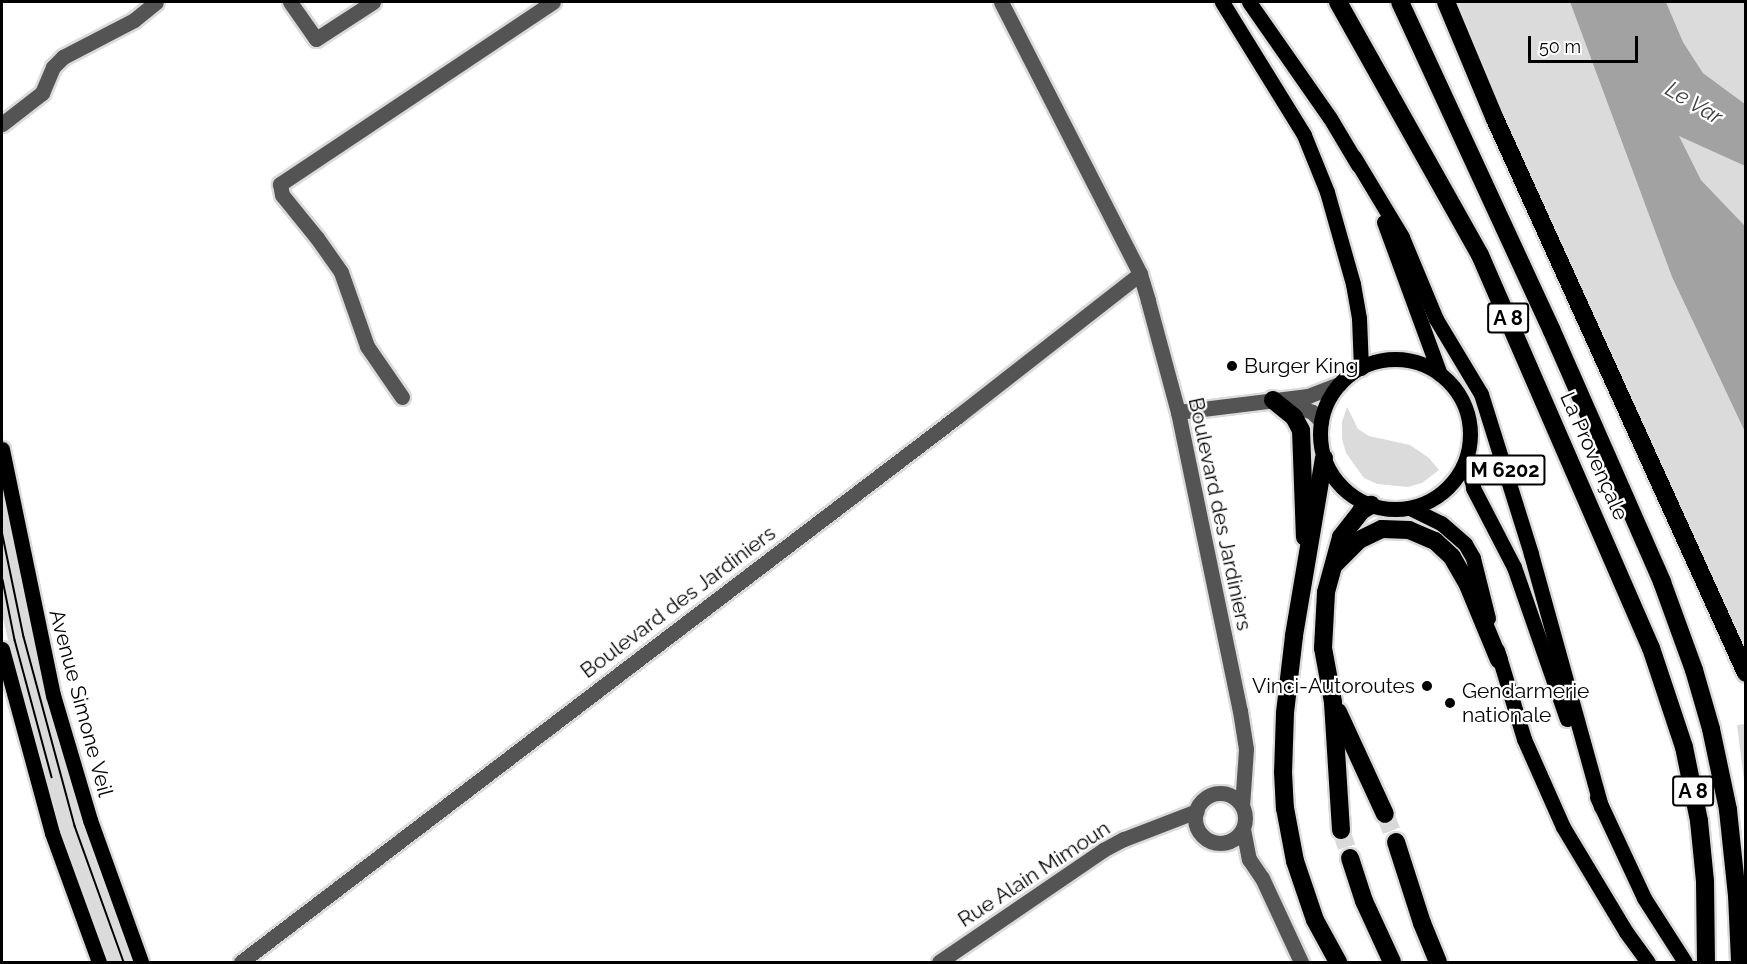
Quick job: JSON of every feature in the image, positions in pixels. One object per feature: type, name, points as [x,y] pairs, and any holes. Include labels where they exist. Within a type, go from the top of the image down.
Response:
[{"type":"highway","name":"La Provençale","points":[[1338,2],[1480,255],[1651,648],[1684,747],[1699,821],[1707,939],[1706,963]]},
{"type":"highway","name":"La Provençale","points":[[1400,2],[1566,364],[1662,582],[1694,670],[1712,729],[1728,810],[1737,895],[1740,963]]},
{"type":"highway","points":[[1446,2],[1500,129],[1746,673]]},
{"type":"highway","points":[[1273,400],[1294,417],[1301,430],[1302,504],[1308,557]]},
{"type":"highway","points":[[1324,458],[1294,636],[1285,712],[1283,772],[1289,838],[1305,894],[1338,963]]},
{"type":"highway","points":[[1341,830],[1334,702],[1323,648],[1326,592],[1341,537],[1361,511],[1371,505]]},
{"type":"highway","points":[[1331,569],[1359,540],[1382,529],[1409,530],[1435,541],[1452,557],[1468,585],[1499,660]]},
{"type":"highway","points":[[1334,702],[1385,814]]},
{"type":"highway","points":[[1396,842],[1422,923],[1438,963]]},
{"type":"highway","points":[[1350,858],[1364,901],[1392,963]]},
{"type":"main road","points":[[1222,2],[1304,135],[1327,192],[1353,284],[1359,318],[1361,368]]},
{"type":"main road","name":"M 6202","points":[[1249,2],[1354,157],[1402,237],[1436,319],[1481,394],[1531,554],[1601,806]]},
{"type":"main road","name":"M 6202","points":[[1354,157],[1395,247],[1424,338],[1440,374]]},
{"type":"main road","points":[[1401,360],[1422,364],[1440,374],[1456,390],[1467,411],[1470,434],[1467,456],[1451,484],[1439,495],[1410,508],[1384,508],[1371,505],[1350,495],[1334,478],[1324,458],[1320,434],[1321,421],[1328,401],[1340,384],[1361,368],[1381,361],[1401,360]]},
{"type":"main road","name":"Avenue Simone Veil","points":[[2,449],[53,694],[90,820],[141,963]]},
{"type":"main road","name":"M 6202","points":[[1467,456],[1473,489],[1514,567],[1601,806],[1644,898],[1685,963]]},
{"type":"main road","points":[[1410,508],[1441,523],[1465,544],[1473,558],[1499,660],[1524,739],[1563,827],[1626,932],[1648,963]]},
{"type":"main road","points":[[2,649],[52,833],[99,963]]},
{"type":"street","points":[[2,124],[42,93],[53,67],[63,57],[135,20],[156,2]]},
{"type":"street","points":[[290,2],[316,39],[373,2]]},
{"type":"street","points":[[402,397],[367,346],[340,272],[317,238],[282,195],[280,184],[553,2]]},
{"type":"street","name":"Boulevard des Jardiniers","points":[[1001,2],[1140,274],[1178,412],[1240,711],[1246,764],[1242,806]]},
{"type":"street","name":"Boulevard des Jardiniers","points":[[241,963],[958,416],[1140,274]]},
{"type":"street","points":[[1178,412],[1308,396],[1340,384]]},
{"type":"street","points":[[1273,400],[1302,407],[1321,421]]},
{"type":"street","points":[[1220,794],[1246,764]]},
{"type":"street","points":[[1249,859],[1220,843],[1212,842],[1200,833],[1196,819],[1197,811],[1206,798],[1220,794],[1233,797],[1242,806],[1245,814],[1243,829],[1249,859],[1262,878],[1301,963]]},
{"type":"street","name":"Rue Alain Mimoun","points":[[939,963],[1103,850],[1124,838],[1156,829],[1197,811]]},
{"type":"street","name":"Rue Alain Mimoun","points":[[1156,829],[1180,829],[1200,833]]},
{"type":"street","points":[[1220,843],[1233,839],[1243,829]]},
{"type":"shaded area","points":[[1459,2],[1570,2],[1672,277],[1745,432],[1745,650],[1474,45]]},
{"type":"shaded area","points":[[1666,2],[1745,2],[1745,104],[1703,73],[1683,42]]},
{"type":"shaded area","points":[[1678,135],[1745,166],[1745,226],[1701,180]]},
{"type":"shaded area","points":[[1347,407],[1358,429],[1369,436],[1410,445],[1429,458],[1439,470],[1422,483],[1408,487],[1377,484],[1364,478],[1346,453],[1342,439],[1342,422]]},
{"type":"shaded area","points":[[2,486],[32,636],[57,738],[104,885],[134,962],[108,962],[59,830],[21,697],[2,614]]},
{"type":"shaded area","points":[[1746,724],[1745,788],[1737,725]]},
{"type":"water","name":"Le Var","points":[[1570,2],[1666,2],[1683,42],[1703,73],[1745,104],[1745,166],[1679,136],[1701,180],[1745,226],[1745,432],[1672,277]]},
{"type":"tunnel","points":[[1385,814],[1396,842]]},
{"type":"tunnel","points":[[1341,830],[1350,858]]},
{"type":"tram line","points":[[2,531],[24,637],[75,826],[124,962]]},
{"type":"tram line","points":[[3,580],[15,640],[52,777]]},
{"type":"place","name":"Burger King","points":[[1232,366]]},
{"type":"place","name":"Vinci-Autoroutes","points":[[1427,686]]},
{"type":"place","name":"Gendarmerie nationale","points":[[1450,703]]}]
